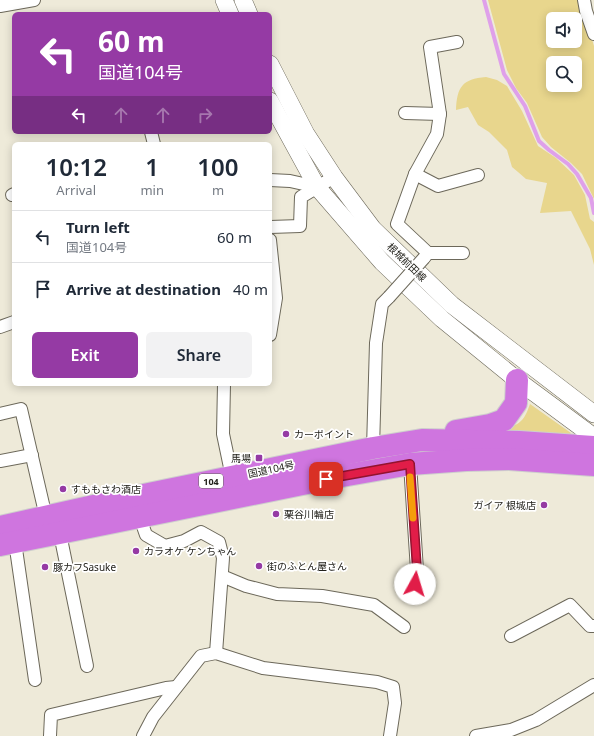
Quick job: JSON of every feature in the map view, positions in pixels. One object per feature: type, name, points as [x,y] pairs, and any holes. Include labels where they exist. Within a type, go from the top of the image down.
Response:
[{"type":"highway","points":[[422,440],[468,428],[490,425],[504,420],[516,403],[517,380]]},
{"type":"highway","name":"国道104号","points":[[8,544],[60,534],[232,477],[373,448],[422,440],[519,442],[594,447]]},
{"type":"highway","name":"国道104号","points":[[0,527],[46,517],[137,508],[410,464],[509,459],[594,464]]},
{"type":"street","points":[[0,6],[34,0]]},
{"type":"street","points":[[224,0],[229,12]]},
{"type":"street","points":[[243,0],[248,12]]},
{"type":"street","points":[[584,0],[594,34]]},
{"type":"street","points":[[426,256],[397,224],[415,174],[437,134],[440,114],[430,47],[457,42]]},
{"type":"street","name":"根城前田線","points":[[272,68],[306,134],[334,177],[373,229],[452,305],[594,414]]},
{"type":"street","name":"根城前田線","points":[[272,106],[317,187],[382,262],[442,319],[517,380],[594,437]]},
{"type":"street","points":[[405,112],[440,114]]},
{"type":"street","points":[[415,174],[438,186],[478,175]]},
{"type":"street","points":[[272,227],[300,226],[301,196],[334,177]]},
{"type":"street","points":[[272,180],[290,181],[317,187]]},
{"type":"street","points":[[373,448],[376,343],[382,304],[426,256],[463,252]]},
{"type":"street","points":[[272,259],[276,298],[272,323]]},
{"type":"street","points":[[0,327],[12,323]]},
{"type":"street","points":[[224,386],[224,434],[232,477]]},
{"type":"street","points":[[0,414],[21,408],[46,517]]},
{"type":"street","points":[[0,461],[32,455]]},
{"type":"street","points":[[410,464],[417,570],[415,584]]},
{"type":"street","points":[[137,508],[146,536],[165,546],[184,541],[202,532],[219,542],[223,558],[216,653]]},
{"type":"street","points":[[60,534],[87,666]]},
{"type":"street","points":[[8,544],[35,680]]},
{"type":"street","points":[[222,576],[246,586],[277,594],[322,596],[374,605],[404,627]]},
{"type":"street","points":[[511,636],[570,604],[590,626],[594,626]]},
{"type":"street","points":[[143,736],[152,717],[201,656],[216,653],[263,668],[377,682],[393,687],[395,704],[390,736]]},
{"type":"street","points":[[476,736],[511,730],[536,720],[594,685]]},
{"type":"street","points":[[50,736],[51,715],[166,688],[176,688]]},
{"type":"shaded area","points":[[488,0],[580,0],[594,46],[594,199],[582,174],[551,147],[542,137],[527,103],[516,88],[507,70]]},
{"type":"shaded area","points":[[486,77],[497,80],[507,86],[522,111],[538,146],[556,158],[574,175],[585,195],[590,219],[594,222],[594,265],[590,249],[571,211],[540,213],[547,183],[526,179],[512,167],[507,150],[489,132],[478,125],[468,107],[456,110],[458,95],[462,86],[471,80]]},
{"type":"shaded area","points":[[530,404],[571,433],[568,436],[507,432],[507,428],[516,425],[522,420]]},
{"type":"waterway","points":[[484,0],[504,74],[525,106],[539,141],[568,164],[577,174],[591,198],[594,213]]},
{"type":"slow traffic","points":[[410,477],[413,518]]},
{"type":"place","name":"カーポイント","points":[[286,434]]},
{"type":"place","name":"馬場","points":[[259,458]]},
{"type":"place","name":"すももさわ酒店","points":[[63,489]]},
{"type":"place","name":"ガイア 根城店","points":[[544,505]]},
{"type":"place","name":"栗谷川輪店","points":[[276,514]]},
{"type":"place","name":"カラオケ ケンちゃん","points":[[136,551]]},
{"type":"place","name":"街のふとん屋さん","points":[[259,566]]},
{"type":"place","name":"豚カフSasuke","points":[[45,567]]},
{"type":"route","points":[[326,479],[410,464],[417,570],[415,584]]}]
